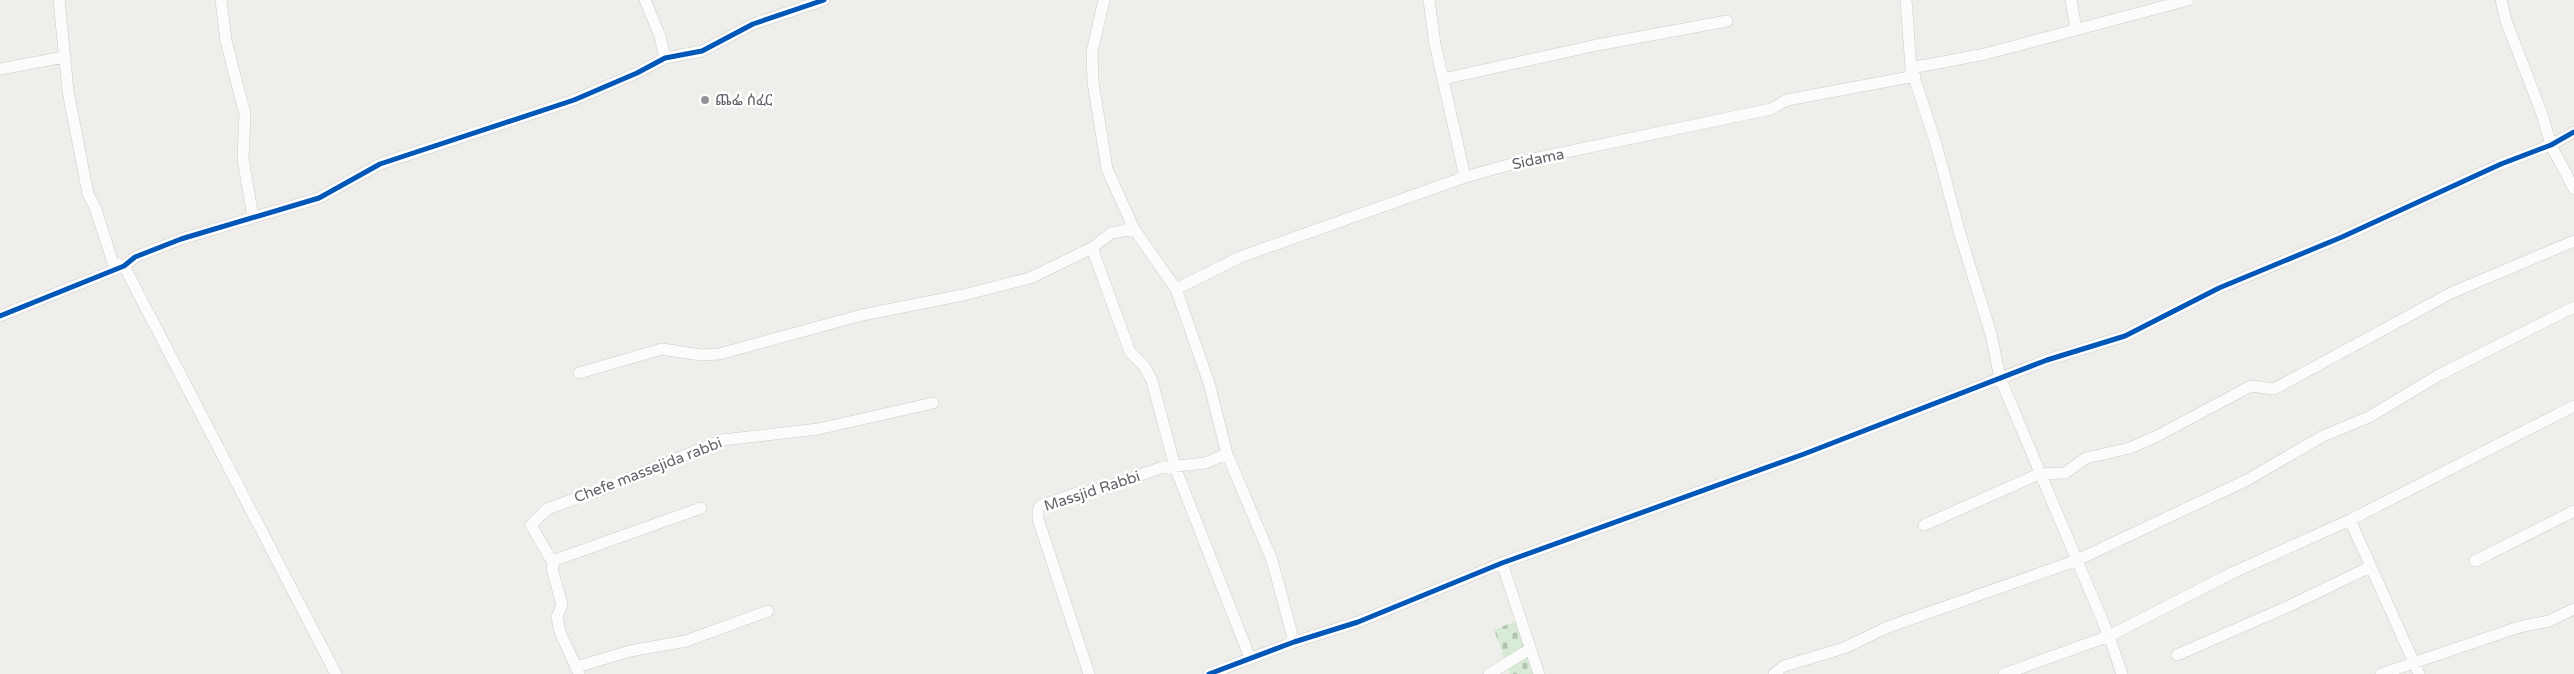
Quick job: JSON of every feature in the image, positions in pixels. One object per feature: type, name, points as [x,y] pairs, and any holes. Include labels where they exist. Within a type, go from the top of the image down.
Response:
[{"type":"street","points":[[59,0],[64,57],[88,194],[98,215],[113,262],[124,266],[336,674]]},
{"type":"street","points":[[221,0],[226,41],[244,114],[243,159],[253,217]]},
{"type":"street","points":[[645,0],[660,36],[665,58]]},
{"type":"street","points":[[0,316],[124,266],[134,257],[181,239],[319,198],[380,164],[574,100],[637,73],[665,58],[702,51],[753,24],[824,0]]},
{"type":"street","points":[[1104,0],[1092,52],[1093,82],[1107,169],[1134,229],[1176,289],[1209,383],[1227,454],[1272,560],[1294,642]]},
{"type":"street","points":[[1429,0],[1435,44],[1465,177]]},
{"type":"street","points":[[1906,0],[1913,72],[1991,334],[2000,378],[2075,561],[2109,636],[2122,674]]},
{"type":"street","points":[[2071,0],[2076,28]]},
{"type":"street","name":"Sidama","points":[[1176,289],[1240,257],[1465,177],[1519,162],[1771,109],[1787,100],[1913,72],[2188,0]]},
{"type":"street","points":[[2501,0],[2506,21],[2542,114],[2550,145],[2574,189]]},
{"type":"street","points":[[1443,79],[1597,45],[1727,21]]},
{"type":"street","points":[[0,68],[64,57]]},
{"type":"street","points":[[1209,674],[1294,642],[1358,622],[1502,563],[1804,454],[2047,360],[2124,336],[2219,288],[2342,237],[2501,164],[2550,145],[2574,132]]},
{"type":"street","points":[[579,373],[662,349],[701,355],[719,354],[862,315],[963,295],[1030,278],[1092,248],[1111,233],[1134,229]]},
{"type":"street","points":[[1924,525],[2039,474],[2065,472],[2086,458],[2130,448],[2157,436],[2251,386],[2274,389],[2451,293],[2574,241]]},
{"type":"street","points":[[1092,248],[1130,352],[1145,367],[1152,380],[1175,467],[1250,658]]},
{"type":"street","points":[[1774,674],[1784,666],[1844,648],[1888,627],[2075,561],[2247,480],[2323,436],[2369,417],[2439,375],[2574,307]]},
{"type":"street","name":"Chefe massejida rabbi","points":[[553,563],[531,525],[547,509],[608,487],[722,440],[818,429],[933,403]]},
{"type":"street","points":[[2004,674],[2109,636],[2232,573],[2350,520],[2574,406]]},
{"type":"street","name":"Massjid Rabbi","points":[[1089,674],[1038,519],[1040,506],[1074,494],[1104,488],[1160,468],[1205,463],[1227,454]]},
{"type":"street","points":[[701,508],[555,560],[553,563],[562,605],[557,617],[560,632],[578,670],[630,651],[686,642],[768,612]]},
{"type":"street","points":[[2475,561],[2574,511]]},
{"type":"street","points":[[2350,520],[2419,674]]},
{"type":"street","points":[[1502,563],[1539,674]]},
{"type":"street","points":[[2176,655],[2289,606],[2370,567]]},
{"type":"street","points":[[2381,674],[2519,627],[2549,621],[2574,609]]},
{"type":"street","points":[[1489,674],[1530,649]]},
{"type":"green space","points":[[1516,621],[1535,674],[1510,674],[1494,630]]},
{"type":"cycle path","points":[[0,316],[124,266],[135,257],[181,239],[319,198],[380,164],[574,100],[637,73],[665,58],[702,51],[753,24],[824,0]]},
{"type":"cycle path","points":[[1209,674],[1294,642],[1358,622],[1502,563],[1804,454],[2047,360],[2125,336],[2219,288],[2342,237],[2501,164],[2551,145],[2574,132]]},
{"type":"place","name":"ጨፌ ሰፈር","points":[[705,100]]}]
